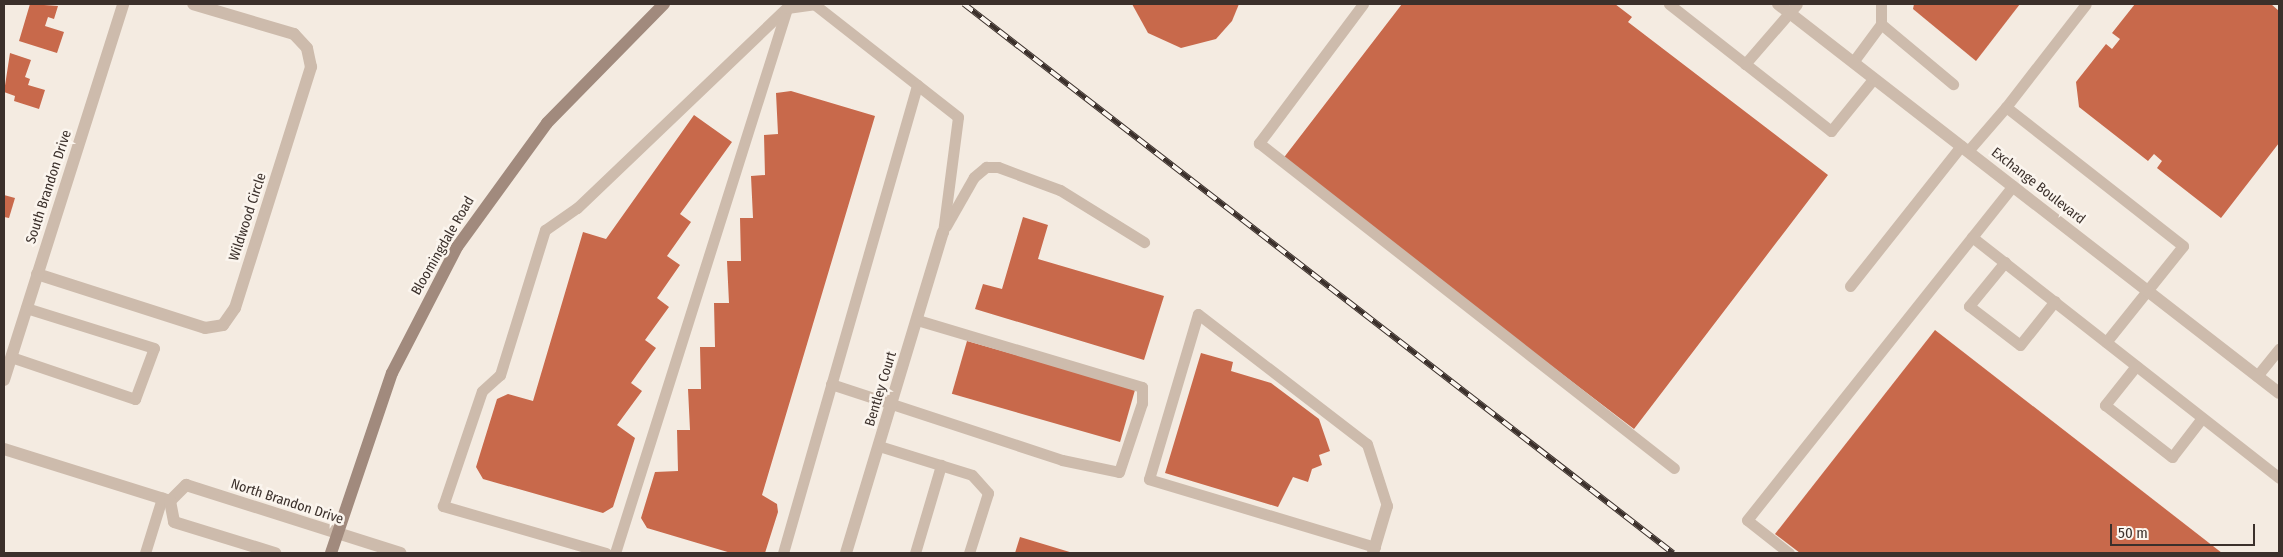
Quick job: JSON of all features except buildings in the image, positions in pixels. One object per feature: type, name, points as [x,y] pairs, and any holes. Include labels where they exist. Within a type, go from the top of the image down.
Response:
[{"type":"main road","name":"Bloomingdale Road","points":[[331,553],[336,533],[392,374],[457,247],[547,123],[664,4]]},
{"type":"street","name":"South Brandon Drive","points":[[4,380],[123,4]]},
{"type":"street","name":"Wildwood Circle","points":[[37,274],[205,328],[223,325],[235,308],[311,67],[307,48],[294,34],[193,4]]},
{"type":"street","name":"Exchange Boulevard","points":[[1778,4],[1793,8],[1853,62],[2279,393]]},
{"type":"street","name":"Bentley Court","points":[[846,553],[918,320],[943,232]]},
{"type":"street","points":[[4,449],[166,500],[174,522],[275,553]]},
{"type":"street","name":"North Brandon Drive","points":[[166,500],[186,485],[400,553]]},
{"type":"street","points":[[1374,550],[1387,506]]},
{"type":"lane","points":[[606,553],[443,506],[482,391],[500,375],[545,230],[576,208],[787,8],[814,4],[958,117],[943,232]]},
{"type":"lane","points":[[1363,4],[1259,143],[1674,468]]},
{"type":"lane","points":[[1669,4],[1831,131],[1874,78]]},
{"type":"lane","points":[[1853,62],[1881,24],[1882,4]]},
{"type":"lane","points":[[1850,286],[1965,148],[2006,107],[2086,4]]},
{"type":"lane","points":[[615,553],[787,8]]},
{"type":"lane","points":[[1746,64],[1793,8]]},
{"type":"lane","points":[[1881,24],[1953,84]]},
{"type":"lane","points":[[783,553],[917,84]]},
{"type":"lane","points":[[2006,107],[2183,246],[2106,342]]},
{"type":"lane","points":[[943,232],[974,178],[986,167],[998,167],[1060,190],[1144,242]]},
{"type":"lane","points":[[1789,553],[1747,520],[2013,186]]},
{"type":"lane","points":[[1972,237],[2279,478]]},
{"type":"lane","points":[[2005,262],[1969,306],[2020,345],[2055,301]]},
{"type":"lane","points":[[11,357],[135,399],[154,348],[26,308]]},
{"type":"lane","points":[[1374,550],[1149,479],[1198,314],[1367,444],[1387,506]]},
{"type":"lane","points":[[831,384],[892,402],[994,439],[1112,474],[1123,466],[1143,393],[1135,382],[918,320]]},
{"type":"lane","points":[[2257,376],[2279,349]]},
{"type":"lane","points":[[2136,366],[2105,405],[2172,456],[2202,418]]},
{"type":"lane","points":[[879,446],[972,475],[988,493],[969,553]]},
{"type":"lane","points":[[914,553],[941,466]]},
{"type":"lane","points":[[145,553],[166,500]]},
{"type":"railway","points":[[964,4],[1673,553]]}]
